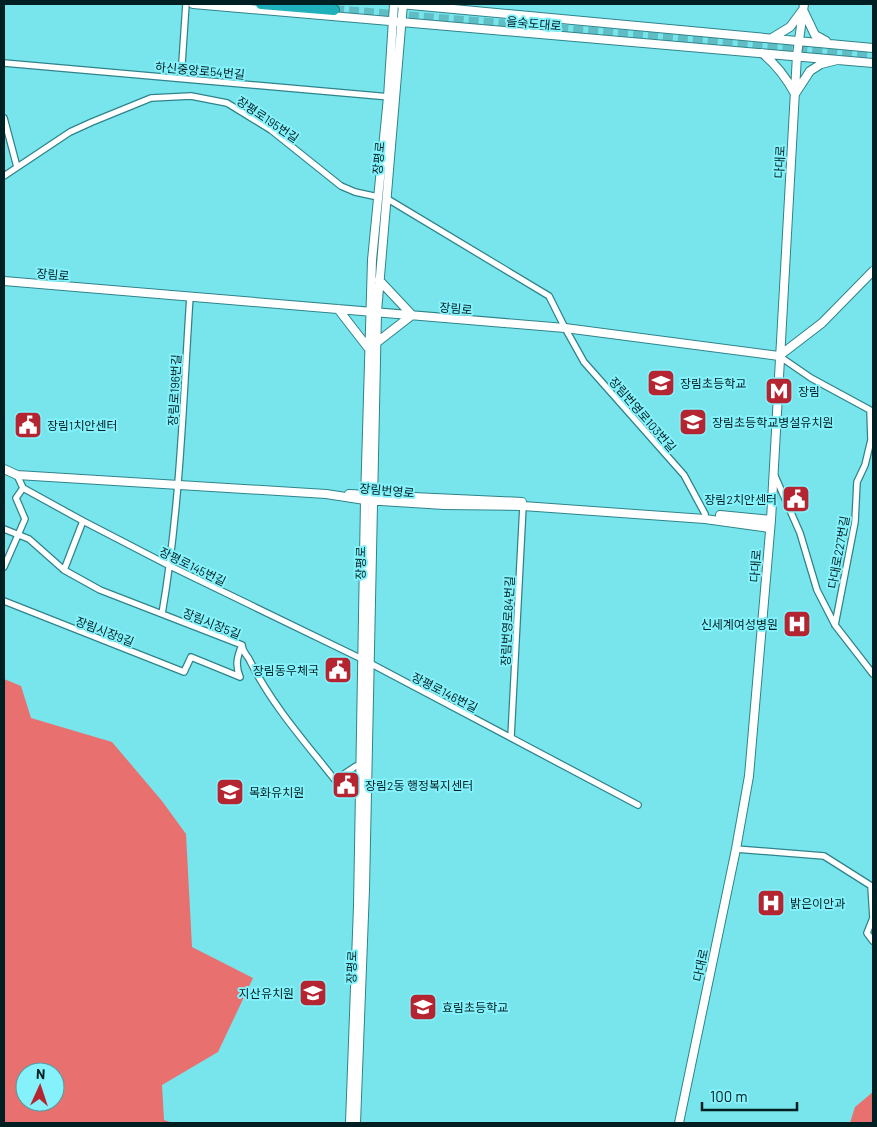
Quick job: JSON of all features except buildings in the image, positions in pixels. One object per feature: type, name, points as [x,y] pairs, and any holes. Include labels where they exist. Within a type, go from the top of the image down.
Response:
[{"type":"highway","points":[[261,4],[333,6]]},
{"type":"street","points":[[181,78],[186,4]]},
{"type":"street","name":"을숙도대로","points":[[193,4],[873,63]]},
{"type":"street","name":"을숙도대로","points":[[395,4],[873,48]]},
{"type":"street","name":"장평로","points":[[369,497],[376,343],[373,312],[372,260],[382,198],[392,97],[397,22],[395,4]]},
{"type":"street","name":"장평로","points":[[397,22],[403,4]]},
{"type":"street","points":[[772,38],[790,27],[804,7]]},
{"type":"street","points":[[804,7],[815,35],[830,44]]},
{"type":"street","name":"다대로","points":[[679,1123],[736,849],[749,776],[770,524],[797,55],[804,7]]},
{"type":"street","points":[[762,53],[774,62],[785,76],[795,94],[810,71],[821,64],[830,64],[839,60]]},
{"type":"street","name":"하신중앙로54번길","points":[[4,63],[392,97]]},
{"type":"street","name":"장평로195번길","points":[[4,176],[70,132],[152,98],[191,96],[227,103],[271,130],[341,186],[355,192],[382,198],[549,296],[565,328]]},
{"type":"street","points":[[4,118],[17,167]]},
{"type":"street","name":"장평로","points":[[356,1123],[369,497],[369,348],[379,280],[382,198]]},
{"type":"street","points":[[780,356],[822,323],[873,271]]},
{"type":"street","points":[[376,343],[412,315],[379,280]]},
{"type":"street","name":"장림로","points":[[4,281],[565,328],[780,356]]},
{"type":"street","name":"장림로196번길","points":[[162,614],[170,566],[179,485],[190,296]]},
{"type":"street","points":[[338,309],[369,348]]},
{"type":"street","name":"장림번영로103번길","points":[[565,328],[584,362],[684,476],[705,516]]},
{"type":"street","name":"다대로227번길","points":[[780,356],[810,378],[870,410],[871,440],[857,482],[856,522],[835,625]]},
{"type":"street","points":[[4,469],[17,475],[179,485]]},
{"type":"street","points":[[773,472],[800,533],[817,590],[835,625],[873,674]]},
{"type":"street","points":[[4,567],[25,519],[16,498],[23,488],[17,475]]},
{"type":"street","name":"장림번영로","points":[[179,485],[369,497],[444,505],[524,504],[705,516],[770,524]]},
{"type":"street","name":"장평로145번길","points":[[23,488],[170,566],[366,662]]},
{"type":"street","name":"장림번영로84번길","points":[[511,738],[524,504]]},
{"type":"street","points":[[64,570],[83,521]]},
{"type":"street","name":"장림시장5길","points":[[4,529],[29,539],[64,570],[100,590],[242,645],[243,653],[249,658],[267,692],[335,780],[356,766],[364,766]]},
{"type":"street","name":"장림시장9길","points":[[4,602],[184,672],[191,657],[240,677],[236,668],[242,645]]},
{"type":"street","name":"장평로146번길","points":[[366,662],[638,805]]},
{"type":"street","points":[[736,849],[824,856],[872,886],[873,918],[867,933],[873,941]]},
{"type":"street","name":"장평로","points":[[350,1123],[357,1050]]},
{"type":"shaded area","points":[[4,679],[21,686],[31,718],[112,742],[162,801],[186,834],[192,947],[253,978],[218,1052],[162,1085],[164,1120],[173,1123],[4,1123]]},
{"type":"shaded area","points":[[873,1092],[873,1123],[850,1123],[855,1107]]},
{"type":"tunnel","points":[[334,10],[873,56]]},
{"type":"place","name":"장림초등학교","points":[[661,383]]},
{"type":"place","name":"장림","points":[[779,391]]},
{"type":"place","name":"장림초등학교병설유치원","points":[[693,422]]},
{"type":"place","name":"장림1치안센터","points":[[28,425]]},
{"type":"place","name":"장림2치안센터","points":[[796,499]]},
{"type":"place","name":"신세계여성병원","points":[[797,624]]},
{"type":"place","name":"장림동우체국","points":[[338,670]]},
{"type":"place","name":"장림2동 행정복지센터","points":[[346,785]]},
{"type":"place","name":"목화유치원","points":[[230,792]]},
{"type":"place","name":"밝은이안과","points":[[771,903]]},
{"type":"place","name":"지산유치원","points":[[313,993]]},
{"type":"place","name":"효림초등학교","points":[[423,1007]]}]
